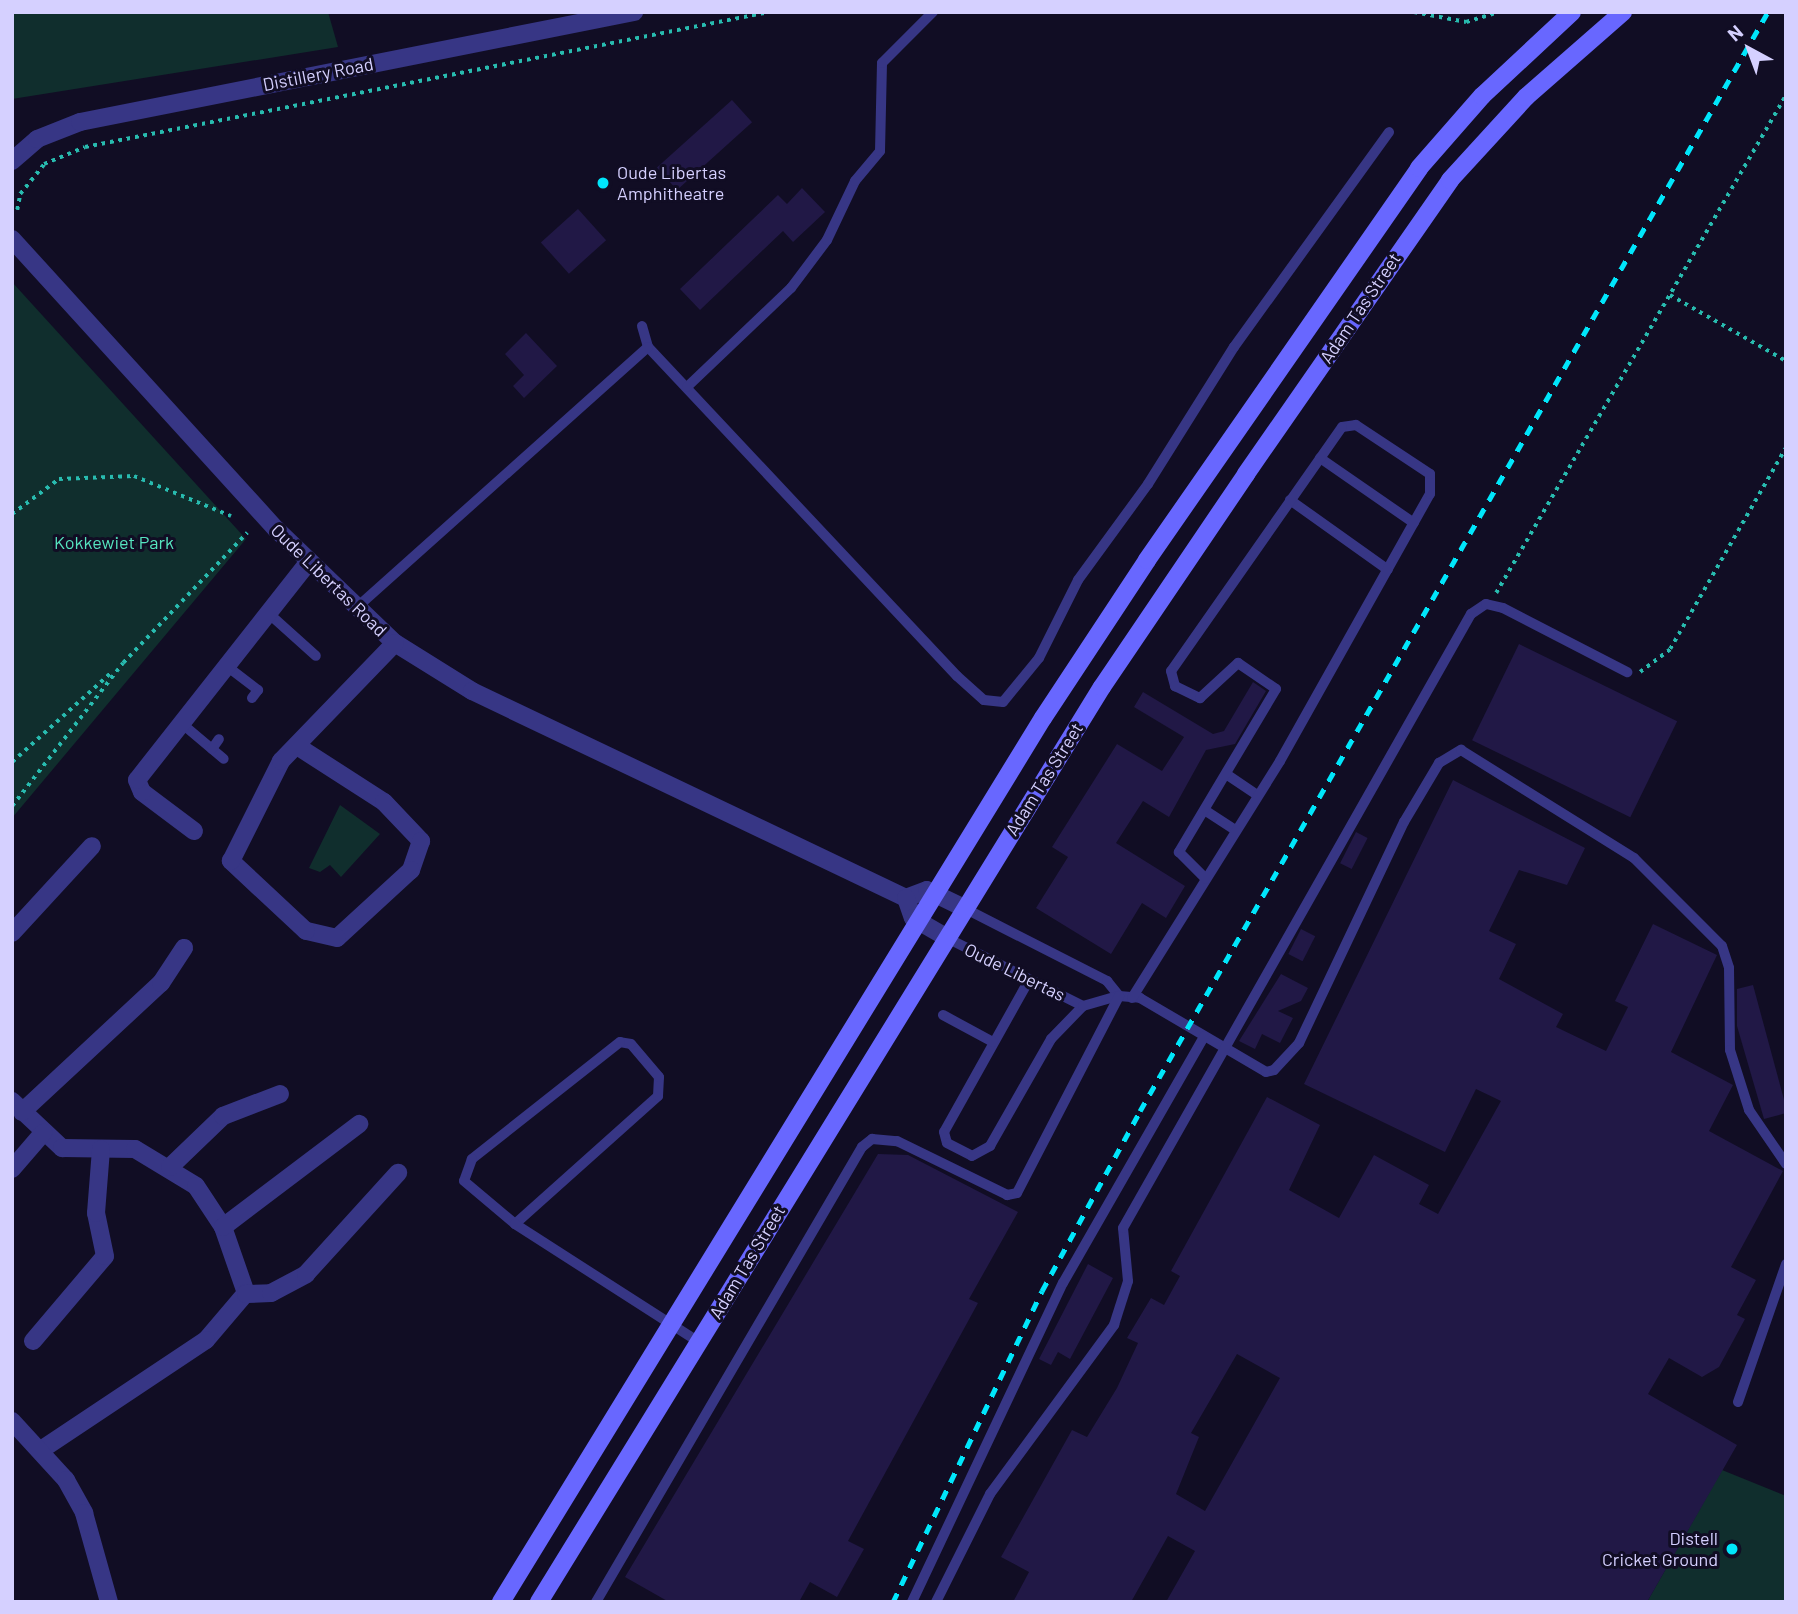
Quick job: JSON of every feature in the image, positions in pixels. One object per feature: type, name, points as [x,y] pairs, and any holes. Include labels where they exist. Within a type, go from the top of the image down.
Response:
[{"type":"main road","name":"Adam Tas Street","points":[[501,1602],[935,894],[1140,571],[1419,168],[1482,96],[1572,12]]},
{"type":"main road","name":"Adam Tas Street","points":[[539,1602],[1102,687],[1421,219],[1509,114],[1623,12]]},
{"type":"street","name":"Distillery Road","points":[[12,161],[37,139],[80,122],[634,12]]},
{"type":"street","name":"Oude Libertas Road","points":[[12,239],[308,563],[354,609],[395,643],[472,691],[906,898]]},
{"type":"street","points":[[194,831],[137,784],[223,664],[308,563]]},
{"type":"street","points":[[297,746],[384,802],[421,841],[411,870],[337,938],[306,931],[232,865],[278,766],[297,746],[395,643]]},
{"type":"street","points":[[12,933],[92,846]]},
{"type":"street","points":[[947,938],[918,922],[906,898],[927,890],[964,908]]},
{"type":"street","points":[[184,948],[161,983],[17,1107],[62,1148],[135,1149],[170,1167],[196,1186],[223,1227],[246,1294]]},
{"type":"street","points":[[170,1167],[222,1116],[280,1094]]},
{"type":"street","points":[[223,1227],[359,1124]]},
{"type":"street","points":[[12,1169],[43,1133]]},
{"type":"street","points":[[33,1341],[105,1256],[96,1213],[101,1149]]},
{"type":"street","points":[[41,1450],[206,1340],[246,1294],[271,1293],[306,1274],[398,1173]]},
{"type":"street","points":[[15,1430],[41,1450],[84,1513],[109,1602]]},
{"type":"lane","points":[[687,387],[791,288],[827,240],[855,181],[880,151],[881,63],[933,12]]},
{"type":"lane","points":[[642,326],[648,347],[957,676],[984,700],[1003,702],[1032,669],[1078,580],[1148,484],[1234,346],[1390,132]]},
{"type":"lane","points":[[354,609],[648,347]]},
{"type":"lane","points":[[1132,998],[1206,879],[1430,494],[1430,474],[1352,424],[1342,427],[1169,677],[1200,698],[1238,663],[1274,684],[1230,776],[1179,852],[1206,879]]},
{"type":"lane","points":[[1320,458],[1414,523]]},
{"type":"lane","points":[[1290,500],[1388,569]]},
{"type":"lane","points":[[936,1602],[990,1494],[1114,1325],[1128,1281],[1123,1228],[1443,659],[1471,614],[1489,605],[1627,673]]},
{"type":"lane","points":[[266,610],[316,656]]},
{"type":"lane","points":[[223,664],[258,691],[253,698]]},
{"type":"lane","points":[[180,722],[224,759]]},
{"type":"lane","points":[[212,749],[219,739]]},
{"type":"lane","points":[[1029,980],[944,1132],[947,1143],[972,1156],[990,1146],[1036,1061],[1083,1006],[1119,996],[1132,998],[1266,1072],[1290,1058],[1404,822],[1439,763],[1461,750],[1634,858],[1721,946],[1729,968],[1730,1050],[1749,1110],[1786,1164]]},
{"type":"lane","points":[[1230,776],[1256,794]]},
{"type":"lane","points":[[1206,811],[1234,829]]},
{"type":"lane","points":[[964,908],[1107,981],[1119,996]]},
{"type":"lane","name":"Oude Libertas","points":[[947,938],[1083,1006]]},
{"type":"lane","points":[[596,1602],[862,1147],[872,1139],[897,1141],[1007,1195],[1017,1193],[1119,996]]},
{"type":"lane","points":[[943,1015],[993,1042]]},
{"type":"lane","points":[[912,1602],[1063,1283],[1205,1037]]},
{"type":"lane","points":[[515,1224],[658,1096],[659,1077],[631,1044],[620,1042],[468,1163],[468,1189],[515,1224],[699,1342]]},
{"type":"lane","points":[[1738,1402],[1786,1264]]},
{"type":"path","points":[[17,210],[20,194],[44,164],[85,147],[769,12]]},
{"type":"path","points":[[1414,12],[1466,22],[1498,12]]},
{"type":"path","points":[[1489,605],[1786,95]]},
{"type":"path","points":[[1670,295],[1786,361]]},
{"type":"path","points":[[1627,673],[1654,665],[1671,649],[1786,447]]},
{"type":"path","points":[[12,514],[59,479],[134,476],[232,516]]},
{"type":"path","points":[[12,762],[122,663],[247,533]]},
{"type":"path","points":[[12,806],[122,663]]},
{"type":"green space","points":[[12,12],[328,12],[338,47],[12,99]]},
{"type":"green space","name":"Kokkewiet Park","points":[[12,282],[246,539],[12,818]]},
{"type":"green space","points":[[340,805],[380,834],[341,877],[330,865],[320,872],[309,868]]},
{"type":"green space","name":"Distell Cricket Ground","points":[[1722,1470],[1786,1496],[1786,1602],[1647,1602]]},
{"type":"building","points":[[732,100],[752,122],[677,190],[657,168]]},
{"type":"building","points":[[802,188],[825,212],[793,242],[783,231],[700,310],[680,289],[778,195],[787,204]]},
{"type":"building","points":[[578,209],[606,240],[569,274],[541,242]]},
{"type":"building","points":[[526,333],[557,366],[524,398],[513,386],[524,375],[505,354]]},
{"type":"building","points":[[1519,644],[1677,721],[1630,817],[1472,740]]},
{"type":"building","points":[[1253,682],[1266,691],[1235,744],[1206,750],[1169,817],[1143,801],[1116,843],[1185,886],[1166,918],[1142,903],[1111,954],[1036,908],[1068,857],[1052,847],[1117,744],[1162,771],[1184,737],[1134,707],[1143,692],[1213,734],[1224,731]]},
{"type":"building","points":[[1453,780],[1585,848],[1567,885],[1519,870],[1489,931],[1516,944],[1499,979],[1563,1014],[1556,1027],[1606,1051],[1628,1007],[1615,1001],[1653,924],[1717,955],[1671,1052],[1733,1085],[1709,1131],[1783,1171],[1731,1267],[1756,1280],[1737,1315],[1745,1319],[1719,1367],[1702,1377],[1669,1358],[1648,1394],[1737,1445],[1647,1602],[1166,1602],[1195,1551],[1168,1536],[1131,1602],[1013,1602],[1029,1572],[1001,1557],[1072,1430],[1087,1437],[1117,1388],[1138,1343],[1127,1338],[1151,1298],[1164,1305],[1180,1276],[1171,1271],[1267,1097],[1320,1125],[1289,1190],[1339,1218],[1374,1155],[1429,1185],[1419,1204],[1438,1214],[1501,1101],[1476,1089],[1445,1152],[1304,1084]],"holes":[[[1237,1354],[1280,1378],[1205,1511],[1176,1494],[1199,1437],[1191,1433]]]},
{"type":"building","points":[[1356,832],[1368,838],[1352,869],[1340,863]]},
{"type":"building","points":[[1301,929],[1315,936],[1303,961],[1288,954]]},
{"type":"building","points":[[1281,974],[1308,988],[1301,1001],[1278,1011],[1293,1018],[1280,1043],[1262,1034],[1255,1049],[1239,1041]]},
{"type":"building","points":[[1753,985],[1786,1107],[1786,1113],[1764,1119],[1737,1026],[1737,989]]},
{"type":"building","points":[[878,1154],[908,1155],[1018,1212],[969,1299],[978,1303],[848,1541],[864,1549],[837,1597],[810,1582],[799,1602],[669,1602],[625,1577]]},
{"type":"building","points":[[1088,1264],[1113,1278],[1070,1359],[1058,1352],[1051,1365],[1039,1359]]},
{"type":"railway","points":[[893,1602],[1042,1291],[1140,1111],[1768,12]]},
{"type":"place","name":"Oude Libertas Amphitheatre","points":[[603,183]]},
{"type":"place","name":"Distell Cricket Ground","points":[[1732,1549]]}]
